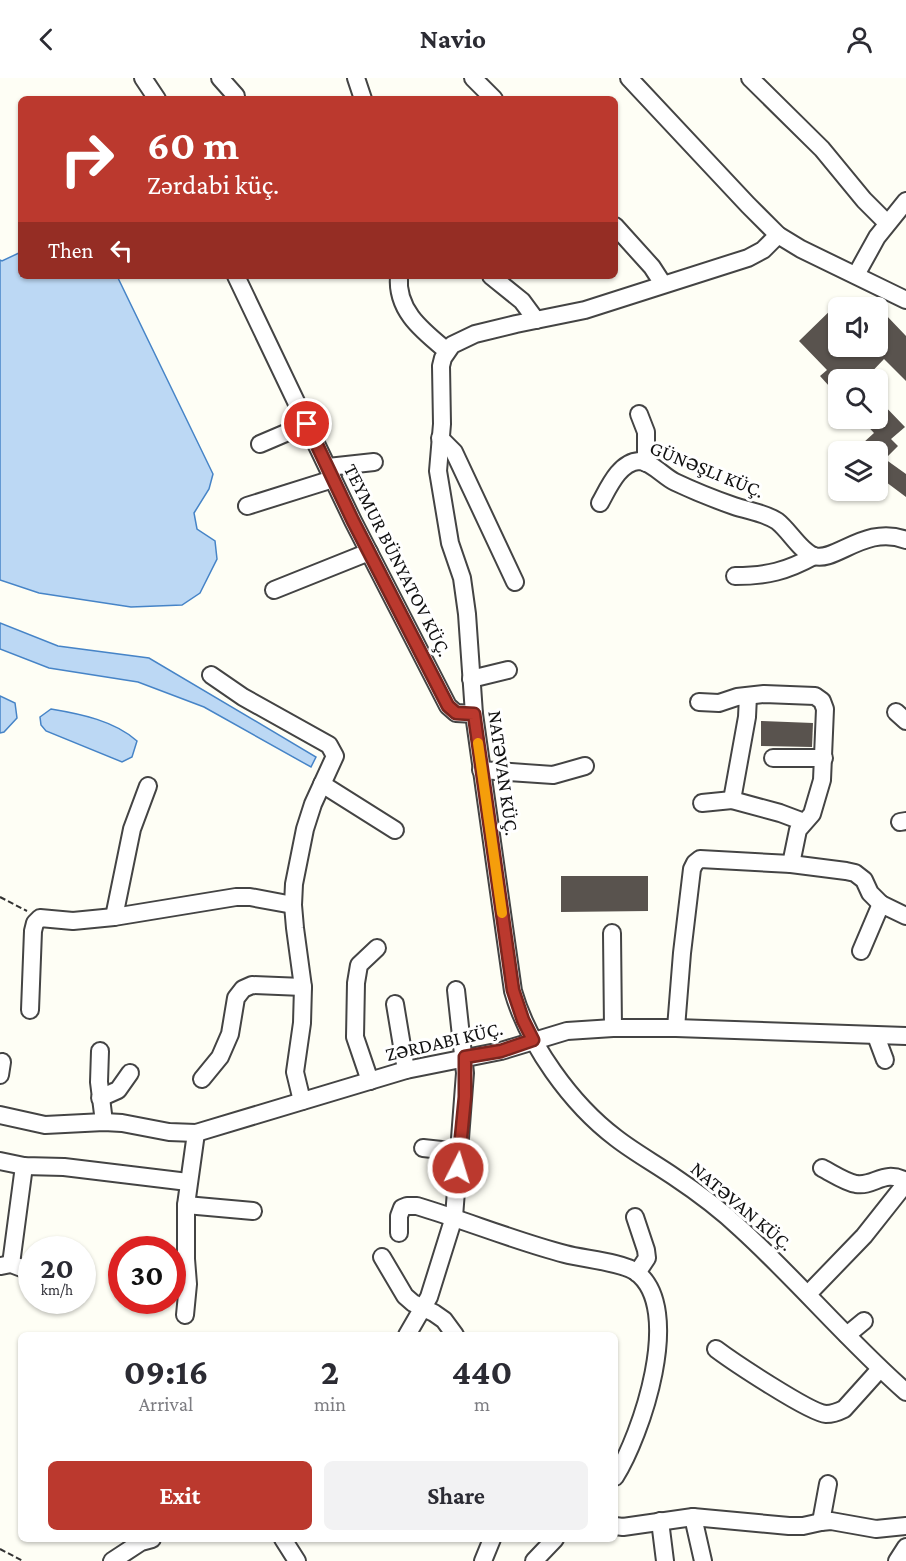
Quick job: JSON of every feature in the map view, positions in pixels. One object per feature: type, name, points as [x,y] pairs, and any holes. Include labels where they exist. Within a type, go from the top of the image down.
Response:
[{"type":"street","points":[[144,78],[155,96]]},
{"type":"street","points":[[220,78],[236,96]]},
{"type":"street","points":[[356,78],[362,96]]},
{"type":"street","points":[[473,78],[491,96]]},
{"type":"street","points":[[629,78],[778,235],[801,249],[906,300]]},
{"type":"street","points":[[750,78],[822,149],[864,200],[887,223]]},
{"type":"street","points":[[856,276],[877,237],[906,201]]},
{"type":"street","points":[[618,229],[652,267],[663,284]]},
{"type":"street","points":[[399,279],[400,292],[410,316],[416,325],[447,351],[459,342],[482,332],[585,310],[748,258],[763,250],[778,235]]},
{"type":"street","name":"TEYMUR BÜNYATOV KÜÇ.","points":[[237,279],[330,473],[448,706],[456,713],[474,714]]},
{"type":"street","points":[[495,279],[522,301],[536,320]]},
{"type":"street","name":"NATƏVAN KÜÇ.","points":[[447,351],[441,366],[439,478],[450,543],[462,578],[481,770],[513,990],[523,1020],[533,1040],[556,1073],[600,1125],[712,1204],[764,1250],[880,1369],[906,1392]]},
{"type":"street","points":[[639,414],[646,432],[646,463]]},
{"type":"street","points":[[260,444],[307,424]]},
{"type":"street","points":[[440,438],[454,452],[515,582]]},
{"type":"street","name":"GÜNƏŞLI KÜÇ.","points":[[600,503],[613,479],[638,461],[646,463],[672,481],[717,500],[771,517],[814,556]]},
{"type":"street","points":[[247,506],[330,473],[375,462]]},
{"type":"street","points":[[735,576],[772,574],[792,569],[814,556],[824,556],[868,537],[884,535],[906,540]]},
{"type":"street","points":[[274,590],[369,552]]},
{"type":"street","points":[[471,679],[508,670]]},
{"type":"street","points":[[211,675],[243,698],[329,745],[335,756],[321,784],[305,829],[297,864],[293,905],[303,987],[302,1023],[295,1072],[302,1101]]},
{"type":"street","points":[[699,702],[718,703],[764,694],[815,696],[822,701],[825,709],[822,780],[818,800],[812,813],[798,830],[791,864]]},
{"type":"street","points":[[732,800],[747,717],[748,696]]},
{"type":"street","points":[[773,758],[824,758]]},
{"type":"street","points":[[481,770],[553,775],[585,766]]},
{"type":"street","points":[[321,784],[395,830]]},
{"type":"street","points":[[114,917],[132,829],[148,786]]},
{"type":"street","points":[[702,803],[732,800],[804,822]]},
{"type":"street","points":[[676,1028],[692,869],[700,859],[791,864],[855,873],[864,880],[870,893],[881,904],[906,916]]},
{"type":"street","points":[[30,1010],[33,931],[35,923],[40,918],[73,921],[114,917],[236,897],[250,897],[293,905]]},
{"type":"street","points":[[861,951],[881,904]]},
{"type":"street","points":[[612,933],[613,1028]]},
{"type":"street","points":[[370,1081],[356,1037],[356,983],[359,965],[377,948]]},
{"type":"street","points":[[202,1078],[220,1057],[230,1034],[237,998],[243,989],[252,985],[303,987]]},
{"type":"street","points":[[409,1332],[429,1297],[454,1217],[465,1097],[465,1057],[456,990]]},
{"type":"street","points":[[395,1004],[406,1071]]},
{"type":"street","name":"ZƏRDABI KÜÇ.","points":[[0,1114],[45,1125],[104,1122],[169,1132],[196,1133],[406,1071],[501,1051],[567,1031],[676,1028],[906,1036]]},
{"type":"street","points":[[876,1036],[885,1060]]},
{"type":"street","points":[[100,1051],[99,1082],[104,1122]]},
{"type":"street","points":[[100,1098],[118,1090],[130,1072]]},
{"type":"street","points":[[185,1315],[188,1284],[186,1205],[196,1133]]},
{"type":"street","points":[[423,1148],[460,1152]]},
{"type":"street","points":[[0,1161],[24,1166],[64,1167],[188,1182]]},
{"type":"street","points":[[5,1265],[24,1166]]},
{"type":"street","points":[[808,1294],[864,1236],[906,1182],[893,1176],[854,1184],[822,1167]]},
{"type":"street","points":[[186,1205],[253,1211]]},
{"type":"street","points":[[399,1233],[399,1216],[402,1208],[417,1206],[529,1244],[629,1268],[637,1273],[646,1283],[654,1298],[658,1314],[657,1336],[649,1390],[642,1416],[633,1444],[618,1472]]},
{"type":"street","points":[[635,1217],[647,1258],[637,1273]]},
{"type":"street","points":[[382,1257],[405,1296],[444,1320],[453,1332]]},
{"type":"street","points":[[847,1335],[864,1321]]},
{"type":"street","points":[[716,1349],[732,1362],[800,1402],[820,1413],[827,1414],[837,1413],[844,1408],[880,1369]]},
{"type":"street","points":[[821,1522],[828,1484]]},
{"type":"street","points":[[693,1518],[703,1561]]},
{"type":"street","points":[[618,1526],[693,1518],[789,1526],[831,1521],[876,1529],[906,1526]]},
{"type":"street","points":[[660,1521],[665,1561]]},
{"type":"street","points":[[112,1561],[141,1542]]},
{"type":"street","points":[[285,1542],[297,1561]]},
{"type":"street","points":[[483,1561],[491,1542]]},
{"type":"street","points":[[534,1561],[552,1542]]},
{"type":"street","points":[[897,1561],[906,1547]]},
{"type":"path","points":[[0,897],[40,918]]},
{"type":"path","points":[[0,1550],[23,1561]]},
{"type":"water","points":[[18,253],[18,279],[118,279],[213,474],[209,489],[194,513],[197,529],[215,541],[217,559],[200,593],[182,605],[131,607],[39,593],[0,580],[0,260]]},
{"type":"water","points":[[0,623],[58,646],[149,658],[316,757],[311,767],[204,707],[138,682],[49,668],[0,649]]},
{"type":"water","points":[[0,696],[15,703],[17,718],[4,732],[0,733]]},
{"type":"water","points":[[51,709],[86,716],[118,728],[137,741],[132,757],[122,762],[46,731],[41,725],[40,717]]},
{"type":"building","points":[[828,313],[828,357],[888,357],[888,317],[906,336],[906,381],[884,359],[874,369],[828,369],[828,385],[820,376],[827,370],[799,341]]},
{"type":"building","points":[[888,409],[905,427],[891,439],[898,446],[888,456],[888,441],[865,441],[874,433],[870,429],[888,429]]},
{"type":"building","points":[[888,461],[906,474],[906,497],[888,484]]},
{"type":"building","points":[[761,721],[813,723],[812,747],[761,746]]},
{"type":"building","points":[[561,876],[648,876],[648,911],[561,912]]},
{"type":"slow traffic","points":[[478,743],[502,913]]},
{"type":"route","points":[[307,424],[353,521],[448,706],[456,713],[474,714],[513,990],[523,1020],[533,1040],[501,1051],[465,1057],[465,1097],[458,1168]]}]
